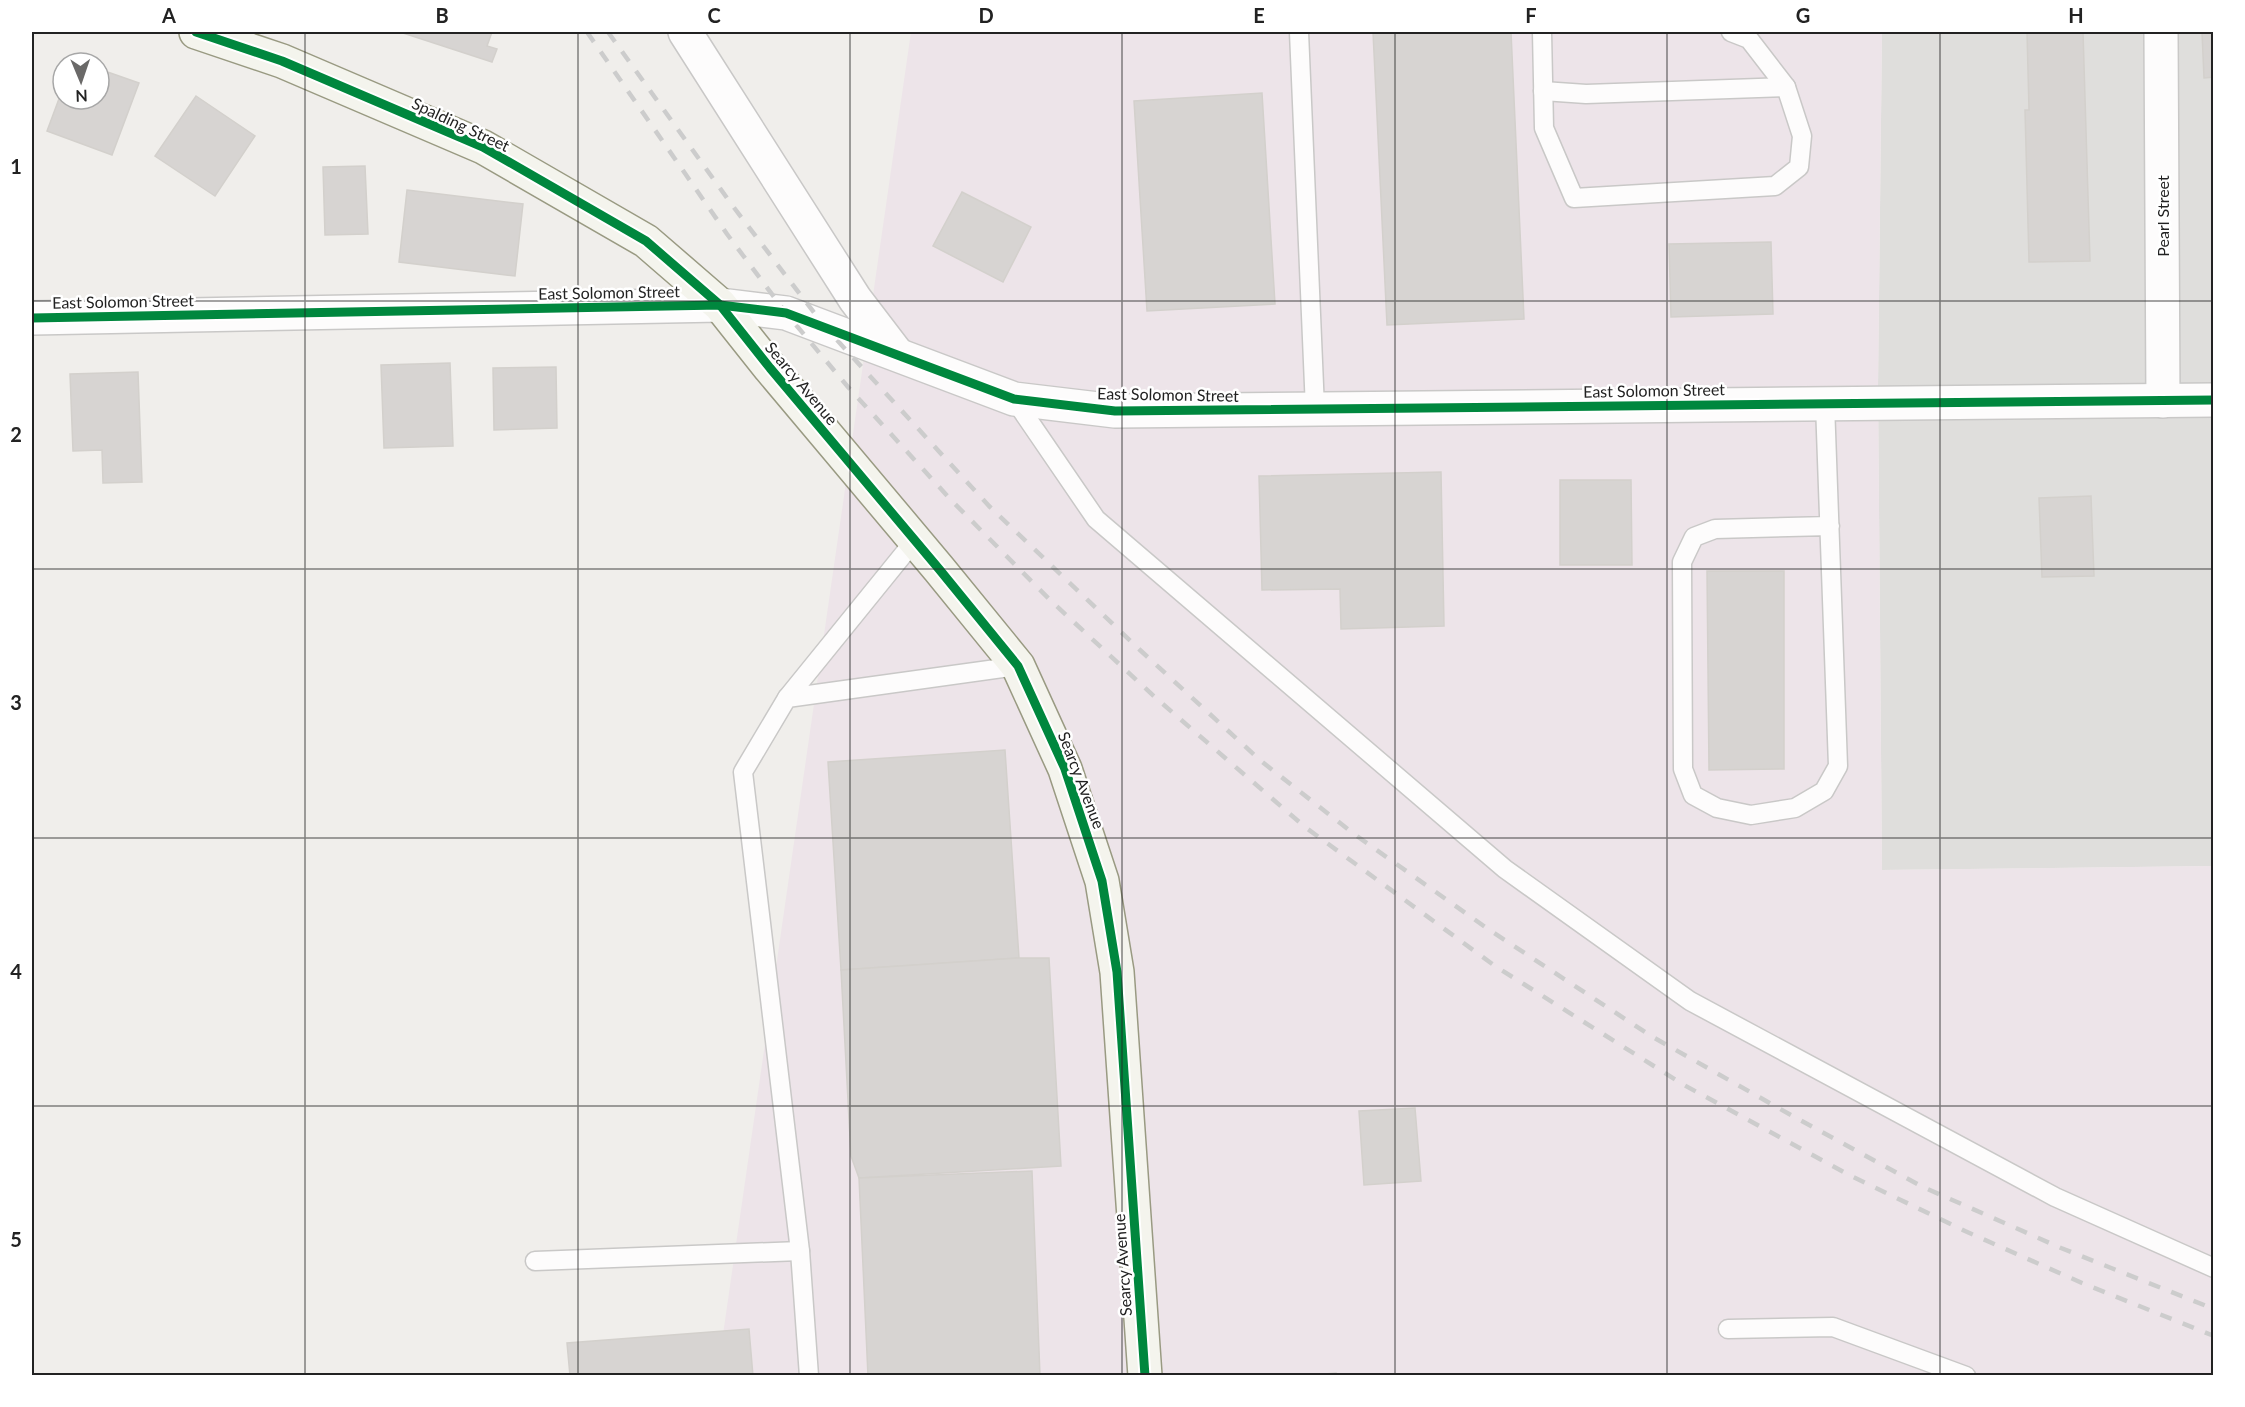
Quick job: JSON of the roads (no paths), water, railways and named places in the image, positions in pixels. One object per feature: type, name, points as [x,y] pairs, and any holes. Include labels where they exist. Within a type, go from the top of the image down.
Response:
[{"type":"street","name":"Spalding Street","points":[[196,32],[282,61],[483,147],[646,241],[720,305]]},
{"type":"street","points":[[685,32],[855,299],[897,354]]},
{"type":"street","name":"Pearl Street","points":[[2161,32],[2163,400]]},
{"type":"street","name":"East Solomon Street","points":[[32,318],[720,305],[786,313],[1014,399],[1115,411],[2214,400]]},
{"type":"street","name":"Searcy Avenue","points":[[720,305],[1018,666],[1065,769],[1102,881],[1117,972],[1145,1376]]},
{"type":"lane","points":[[1299,32],[1315,409]]},
{"type":"lane","points":[[1542,32],[1544,128],[1574,198],[1775,186],[1799,166],[1802,136],[1786,87],[1749,39],[1731,32]]},
{"type":"lane","points":[[1544,91],[1586,94],[1786,87]]},
{"type":"lane","points":[[1014,399],[1096,519],[1505,868],[1690,1001],[2055,1197],[2214,1268]]},
{"type":"lane","points":[[1825,404],[1830,526],[1838,766],[1824,791],[1795,808],[1751,815],[1717,808],[1693,795],[1683,769],[1682,562],[1694,537],[1715,528],[1830,526]]},
{"type":"lane","points":[[809,1376],[800,1251],[743,772],[787,698],[915,540]]},
{"type":"lane","points":[[787,698],[1018,666]]},
{"type":"lane","points":[[535,1261],[800,1251]]},
{"type":"lane","points":[[1728,1329],[1833,1327],[1966,1376]]},
{"type":"railway","points":[[587,32],[727,234],[786,313],[848,387],[952,501],[1051,601],[1157,699],[1305,827],[1495,966],[1684,1085],[1849,1175],[1965,1231],[2082,1283],[2214,1336]]},
{"type":"railway","points":[[608,32],[732,205],[825,327],[989,506],[1261,761],[1354,834],[1488,929],[1651,1036],[1923,1187],[2061,1248],[2214,1309]]}]
